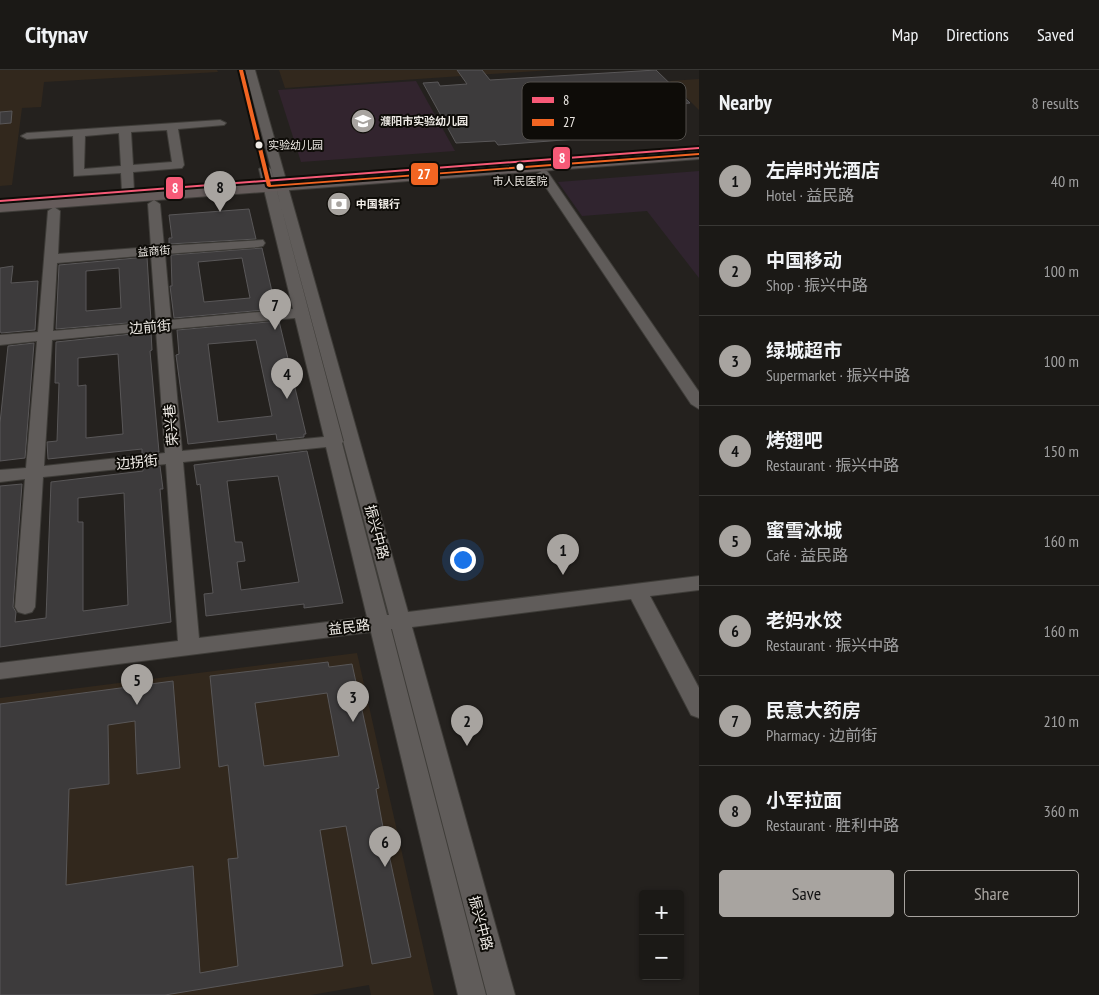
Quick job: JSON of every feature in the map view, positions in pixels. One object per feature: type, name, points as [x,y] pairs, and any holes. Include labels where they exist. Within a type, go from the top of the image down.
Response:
[{"type":"main road","points":[[0,207],[699,148]]},
{"type":"main road","points":[[0,201],[699,154]]},
{"type":"street","name":"振兴中路","points":[[241,70],[401,620],[500,995]]},
{"type":"street","name":"振兴中路","points":[[250,70],[301,313],[335,441],[472,995]]},
{"type":"street","points":[[27,136],[220,123]]},
{"type":"street","points":[[79,132],[78,172],[127,169],[178,165],[172,126]]},
{"type":"street","points":[[125,129],[128,191]]},
{"type":"street","points":[[543,174],[699,404]]},
{"type":"street","name":"荣兴巷","points":[[154,204],[189,647]]},
{"type":"street","points":[[25,606],[54,211]]},
{"type":"street","name":"益商街","points":[[50,259],[258,243]]},
{"type":"street","name":"边前街","points":[[0,340],[301,313]]},
{"type":"street","name":"边拐街","points":[[0,476],[335,441]]},
{"type":"street","name":"益民路","points":[[0,671],[699,583]]},
{"type":"street","points":[[637,590],[699,709]]},
{"type":"shaded area","points":[[0,70],[217,70],[218,72],[44,82],[41,107],[22,108],[12,185],[0,186]]},
{"type":"shaded area","points":[[279,70],[551,70],[285,88]]},
{"type":"shaded area","points":[[699,79],[699,110],[686,97],[686,82],[670,81]]},
{"type":"shaded area","name":"濮阳市实验幼儿园","points":[[416,81],[455,151],[301,162],[278,90]]},
{"type":"shaded area","points":[[699,171],[699,278],[647,211],[582,216],[558,182]]},
{"type":"shaded area","points":[[357,653],[434,995],[371,995],[369,985],[311,995],[0,995],[0,698]]},
{"type":"building","points":[[457,70],[482,70],[490,80],[656,70],[668,82],[522,82],[522,140],[563,140],[498,145],[495,141],[456,143],[423,83],[438,82],[440,86],[467,84]]},
{"type":"building","points":[[12,111],[11,123],[0,124],[0,112]]},
{"type":"building","points":[[249,209],[256,239],[169,244],[169,238],[172,238],[169,215]]},
{"type":"building","points":[[262,248],[276,309],[174,318],[170,286],[172,286],[171,255]],"holes":[[[242,258],[250,298],[204,302],[198,262]]]},
{"type":"building","points":[[147,257],[151,321],[56,329],[59,265]],"holes":[[[119,268],[121,308],[86,311],[86,271]]]},
{"type":"building","points":[[13,266],[11,283],[38,281],[35,330],[1,333],[0,268]]},
{"type":"building","points":[[279,321],[306,434],[304,434],[304,437],[277,440],[276,434],[188,444],[176,355],[179,354],[177,330]],"holes":[[[256,340],[272,416],[218,422],[208,344]]]},
{"type":"building","points":[[151,332],[152,350],[150,351],[159,452],[142,454],[142,449],[48,459],[47,442],[57,441],[59,383],[55,383],[56,342]],"holes":[[[118,354],[123,434],[86,438],[86,385],[78,386],[78,358]]]},
{"type":"building","points":[[34,343],[25,458],[0,461],[0,423],[8,346]]},
{"type":"building","points":[[307,451],[343,603],[304,608],[304,604],[206,616],[204,594],[213,593],[200,484],[197,485],[194,465]],"holes":[[[278,476],[299,582],[241,590],[237,562],[245,561],[242,542],[235,542],[227,481]]]},
{"type":"building","points":[[160,466],[163,489],[160,489],[171,622],[0,647],[0,486],[22,484],[13,607],[16,612],[15,622],[46,618],[51,482],[143,471],[143,468]],"holes":[[[124,493],[128,605],[83,611],[83,522],[78,522],[78,498]]]},
{"type":"building","points":[[328,662],[329,667],[352,664],[379,788],[376,789],[382,822],[411,957],[372,964],[346,826],[320,830],[343,966],[165,995],[0,995],[0,704],[173,681],[180,768],[137,774],[135,721],[108,725],[109,784],[69,789],[66,885],[193,866],[200,973],[238,966],[228,859],[238,858],[228,765],[219,767],[210,676]],"holes":[[[327,693],[339,756],[264,766],[255,703]]]},
{"type":"transit line","name":"27","points":[[241,70],[269,186],[699,154]]},
{"type":"transit line","name":"8","points":[[0,201],[699,148]]},
{"type":"place","name":"濮阳市实验幼儿园","points":[[363,121]]},
{"type":"place","name":"实验幼儿园","points":[[259,145]]},
{"type":"place","name":"市人民医院","points":[[520,167]]},
{"type":"place","name":"中国银行","points":[[339,204]]},
{"type":"place","name":"小军拉面","points":[[220,212]]},
{"type":"place","name":"民意大药房","points":[[275,330]]},
{"type":"place","name":"烤翅吧","points":[[287,399]]},
{"type":"place","name":"左岸时光酒店","points":[[563,575]]},
{"type":"place","name":"蜜雪冰城","points":[[137,705]]},
{"type":"place","name":"绿城超市","points":[[353,722]]},
{"type":"place","name":"中国移动","points":[[467,746]]},
{"type":"place","name":"老妈水饺","points":[[385,867]]}]
